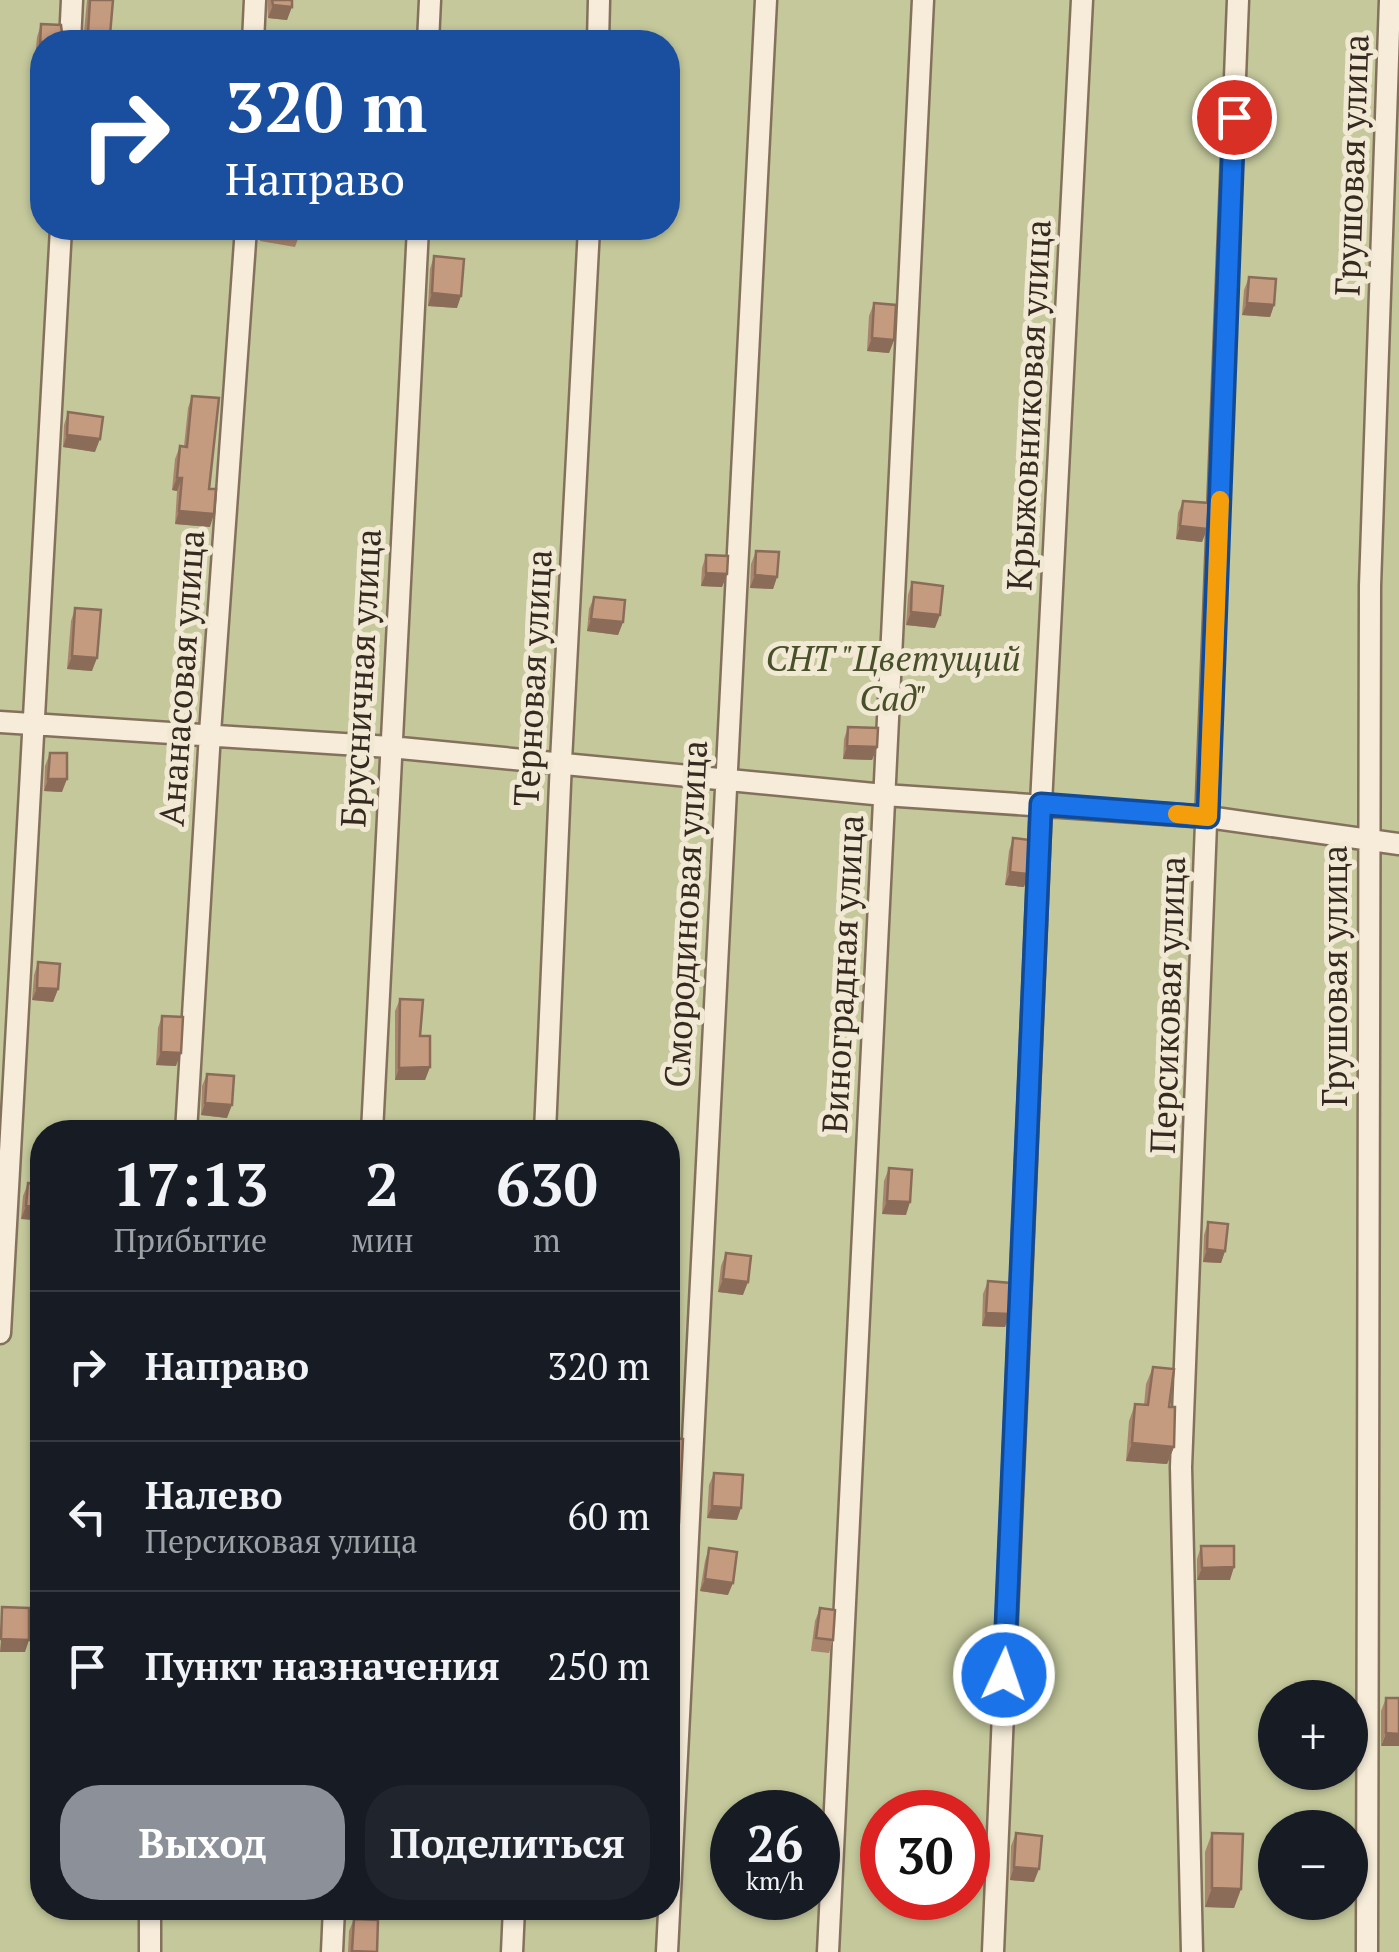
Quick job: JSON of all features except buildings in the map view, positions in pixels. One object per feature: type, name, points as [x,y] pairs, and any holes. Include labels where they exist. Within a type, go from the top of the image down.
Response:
[{"type":"street","points":[[71,30],[72,0]]},
{"type":"street","points":[[254,30],[255,0]]},
{"type":"street","points":[[429,30],[430,0]]},
{"type":"street","points":[[598,30],[599,0]]},
{"type":"street","name":"Смородиновая улица","points":[[680,1693],[766,0]]},
{"type":"street","name":"Виноградная улица","points":[[828,1952],[923,0]]},
{"type":"street","name":"Крыжовниковая улица","points":[[993,1952],[1041,804],[1082,0]]},
{"type":"street","name":"Персиковая улица","points":[[1192,1952],[1182,1466],[1238,0]]},
{"type":"street","name":"Грушовая улица","points":[[1366,1952],[1367,841],[1371,566],[1390,0]]},
{"type":"street","points":[[0,1334],[60,240]]},
{"type":"street","name":"Ананасовая улица","points":[[187,1120],[245,240]]},
{"type":"street","name":"Брусничная улица","points":[[373,1120],[417,240]]},
{"type":"street","name":"Терновая улица","points":[[545,1120],[587,240]]},
{"type":"street","points":[[0,722],[390,747],[884,795],[1208,817],[1399,844]]},
{"type":"street","points":[[150,1920],[150,1952]]},
{"type":"street","points":[[332,1952],[333,1920]]},
{"type":"street","points":[[512,1952],[513,1920]]},
{"type":"street","name":"Смородиновая улица","points":[[667,1952],[669,1920]]},
{"type":"green space","name":"СНТ \"Цветущий Сад\"","points":[[0,0],[1399,0],[1399,1952],[0,1952]]},
{"type":"slow traffic","points":[[1177,814],[1208,817],[1220,500]]},
{"type":"route","points":[[1004,1675],[1041,804],[1208,817],[1234,117]]}]
